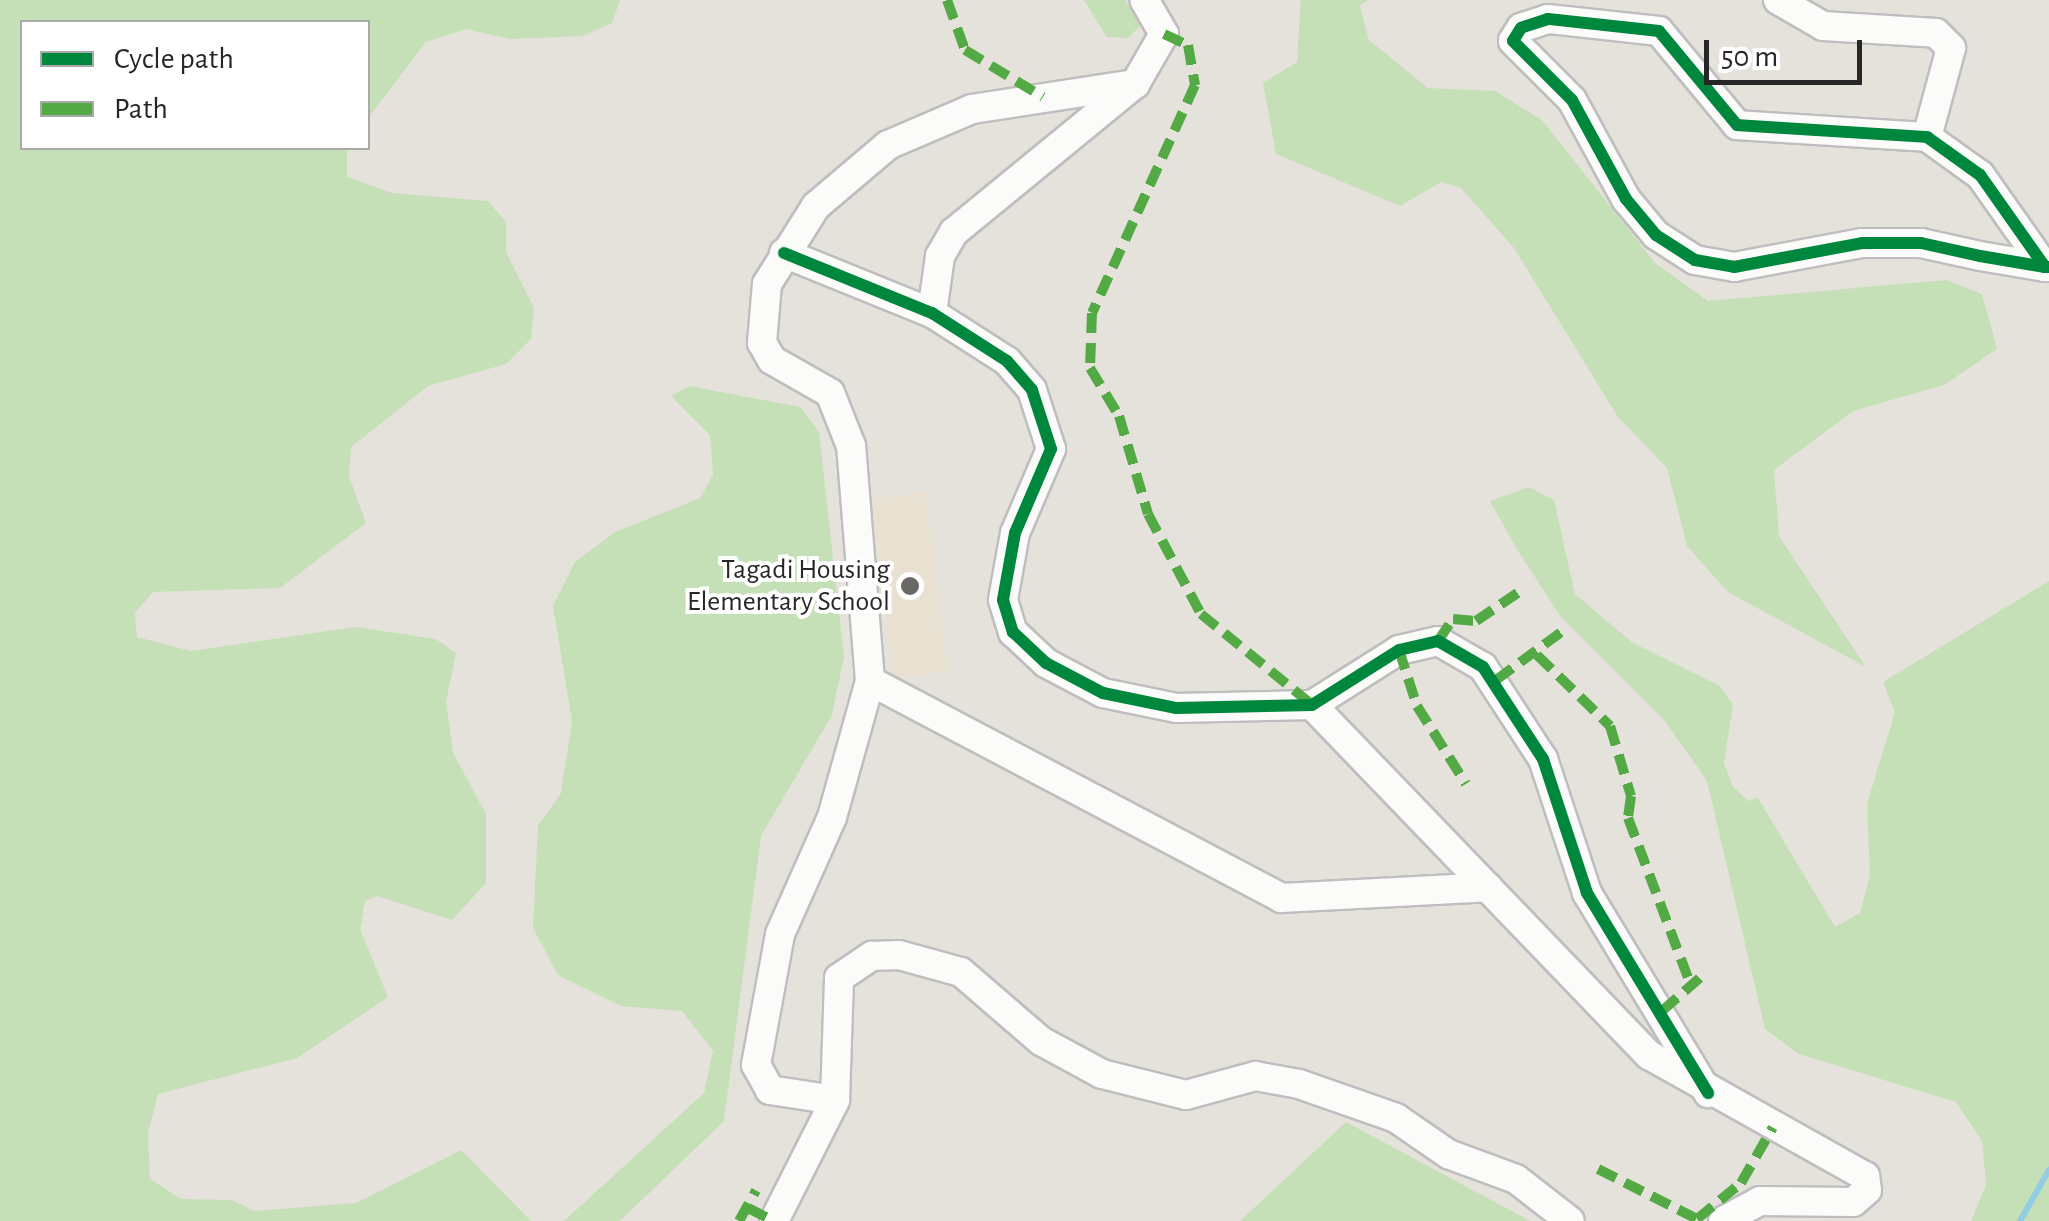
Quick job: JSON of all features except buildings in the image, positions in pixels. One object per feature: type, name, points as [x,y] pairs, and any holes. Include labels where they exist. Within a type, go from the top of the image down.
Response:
[{"type":"street","points":[[932,313],[940,256],[954,232],[1135,84],[1164,34],[1144,0]]},
{"type":"street","points":[[1778,0],[1823,26],[1936,32],[1951,48],[1927,137]]},
{"type":"street","points":[[1548,18],[1659,31],[1737,125],[1927,137],[1980,175],[2047,267],[1921,243],[1862,243],[1734,268],[1695,260],[1646,223],[1572,100],[1513,41],[1521,28],[1548,18]]},
{"type":"street","points":[[834,1100],[770,1090],[755,1053],[780,934],[832,818],[870,681],[842,412],[830,393],[772,360],[758,327],[784,253],[816,206],[888,145],[972,110],[1135,84]]},
{"type":"street","points":[[784,253],[932,313],[1007,361],[1049,425],[1050,448],[1014,533],[1003,600],[1028,651],[1104,693],[1149,706],[1312,705],[1416,645],[1438,641],[1484,667],[1542,758],[1587,893],[1708,1093]]},
{"type":"street","points":[[870,681],[1281,898],[1488,886]]},
{"type":"street","points":[[1312,705],[1649,1055],[1708,1093],[1852,1163],[1867,1190],[1853,1202],[1760,1200],[1723,1221]]},
{"type":"street","points":[[774,1221],[834,1100],[839,978],[872,956],[938,961],[1041,1041],[1102,1074],[1186,1096],[1255,1076],[1288,1080],[1396,1118],[1448,1154],[1516,1179],[1570,1221]]},
{"type":"shaded area","name":"Tagadi Housing Elementary School","points":[[926,492],[948,672],[893,678],[871,499]]},
{"type":"green space","points":[[0,0],[620,0],[612,23],[583,36],[510,39],[466,29],[426,42],[370,115],[370,20],[20,20],[20,150],[347,150],[347,177],[392,193],[488,201],[506,222],[506,252],[534,308],[531,339],[506,364],[428,386],[351,447],[349,476],[366,523],[280,588],[153,592],[135,613],[137,637],[191,651],[356,627],[436,639],[456,653],[446,702],[453,753],[486,814],[486,883],[452,920],[377,896],[365,901],[360,929],[388,997],[297,1058],[158,1094],[148,1132],[150,1179],[181,1199],[232,1200],[254,1211],[356,1203],[461,1150],[531,1221],[0,1221]]},
{"type":"green space","points":[[1084,0],[1125,0],[1141,25],[1128,38],[1107,37]]},
{"type":"green space","points":[[1301,0],[1368,0],[1360,6],[1369,40],[1428,88],[1495,91],[1542,120],[1655,263],[1708,301],[1947,280],[1982,294],[1997,349],[1944,385],[1853,411],[1774,470],[1779,536],[1866,667],[1728,592],[1687,546],[1667,468],[1618,417],[1514,248],[1461,188],[1441,182],[1400,206],[1276,154],[1263,83],[1297,62]]},
{"type":"green space","points":[[689,386],[800,407],[819,432],[844,657],[832,715],[761,836],[724,1121],[620,1221],[564,1221],[704,1093],[713,1051],[682,1011],[621,1006],[558,975],[533,928],[538,826],[561,793],[572,721],[553,606],[575,562],[615,532],[700,498],[713,475],[710,435],[671,396]]},
{"type":"green space","points":[[1529,487],[1554,500],[1575,594],[1633,643],[1720,686],[1733,705],[1724,763],[1733,787],[1748,801],[1758,798],[1835,927],[1860,913],[1870,875],[1867,804],[1895,712],[1883,682],[2049,581],[2049,1221],[1971,1221],[1986,1185],[1982,1141],[1956,1102],[1799,1054],[1765,1029],[1707,781],[1665,721],[1561,617],[1518,551],[1490,501]]},
{"type":"green space","points":[[1346,1122],[1530,1221],[1240,1221]]},
{"type":"waterway","points":[[2020,1221],[2049,1170]]},
{"type":"marked path","points":[[947,0],[965,50],[1043,97]]},
{"type":"marked path","points":[[1164,34],[1188,45],[1195,85],[1092,313],[1090,368],[1119,416],[1148,514],[1201,614],[1312,705]]},
{"type":"marked path","points":[[1438,641],[1453,619],[1476,621],[1525,588]]},
{"type":"marked path","points":[[1496,680],[1564,630]]},
{"type":"marked path","points":[[1399,650],[1417,706],[1466,784]]},
{"type":"marked path","points":[[1537,655],[1610,726],[1631,796],[1628,818],[1690,983]]},
{"type":"marked path","points":[[1662,1011],[1703,975]]},
{"type":"marked path","points":[[1598,1169],[1697,1219],[1741,1183],[1773,1127]]},
{"type":"marked path","points":[[739,1221],[756,1190]]},
{"type":"marked path","points":[[748,1208],[774,1221]]},
{"type":"cycle path","points":[[2045,267],[1980,175],[1927,137],[1737,125],[1659,31],[1548,19],[1521,28],[1513,41],[1572,100],[1626,199],[1656,235],[1695,260],[1734,267],[1862,243],[1921,243],[1980,256],[2045,267],[2049,267]]},
{"type":"cycle path","points":[[784,253],[932,313],[1007,361],[1032,390],[1051,449],[1015,533],[1003,600],[1013,632],[1046,663],[1103,693],[1176,708],[1312,705],[1399,650],[1438,641],[1483,667],[1543,759],[1587,893],[1708,1093]]},
{"type":"place","name":"Tagadi Housing Elementary School","points":[[910,586]]}]
